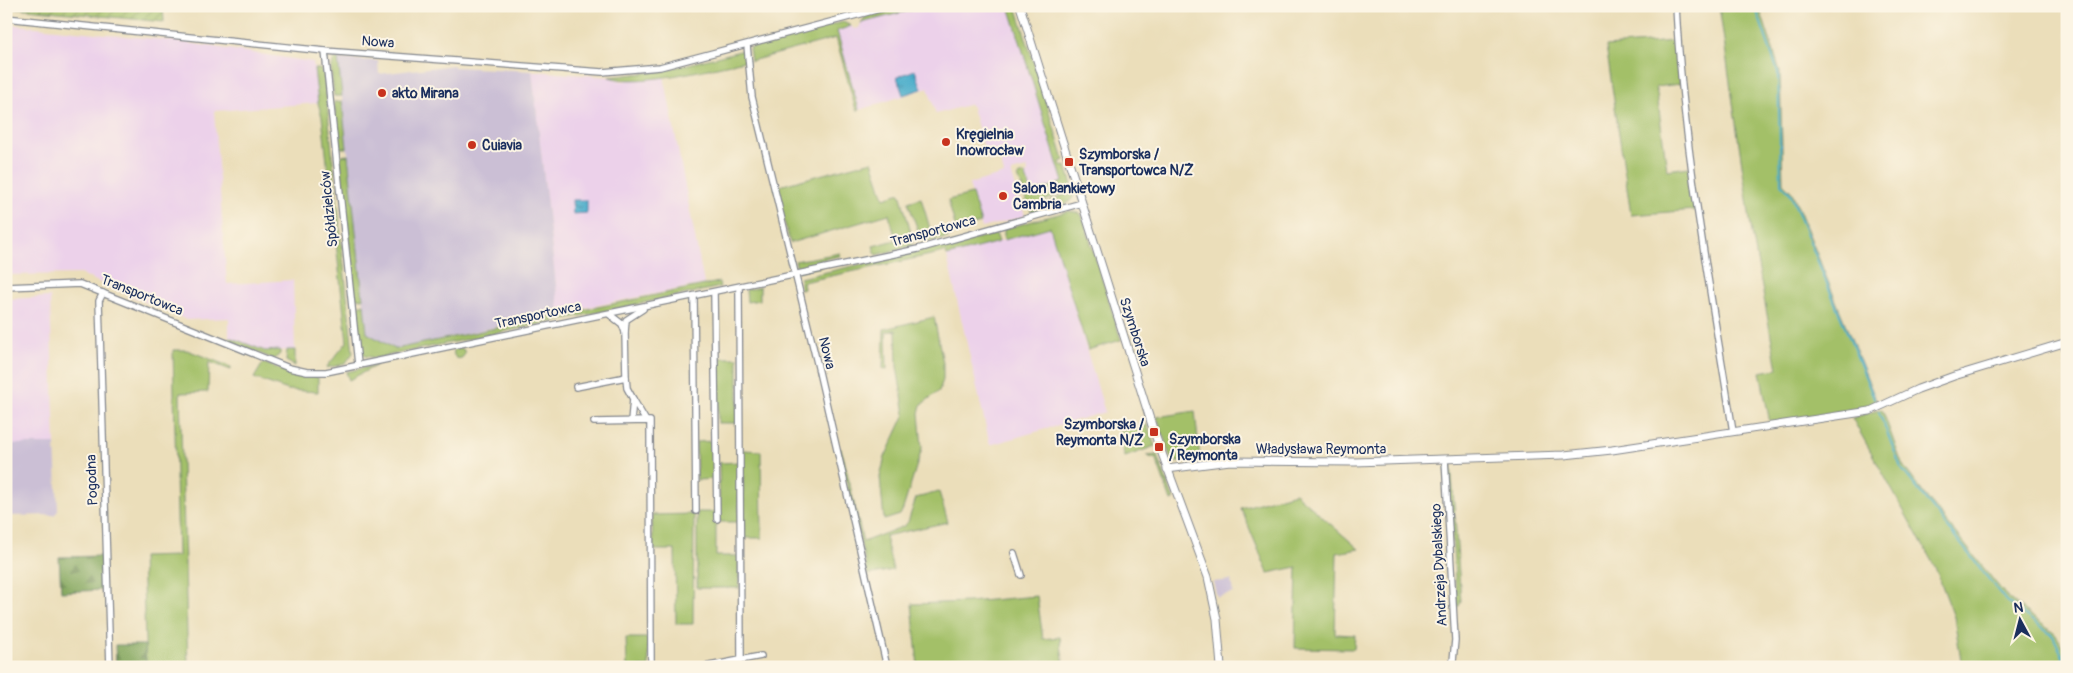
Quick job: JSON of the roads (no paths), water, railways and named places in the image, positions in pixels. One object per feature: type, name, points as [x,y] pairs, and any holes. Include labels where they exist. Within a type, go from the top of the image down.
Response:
[{"type":"street","name":"Nowa","points":[[6,18],[324,50],[602,72],[660,67],[890,6]]},
{"type":"street","name":"Szymborska","points":[[1020,6],[1167,468],[1208,577],[1216,618],[1220,667]]},
{"type":"street","points":[[1676,6],[1691,152],[1734,432]]},
{"type":"street","name":"Nowa","points":[[747,45],[752,97],[887,667]]},
{"type":"street","name":"Spółdzielców","points":[[324,50],[358,364]]},
{"type":"street","name":"Transportowca","points":[[6,288],[80,284],[295,370],[326,372],[918,250],[1082,203]]},
{"type":"street","points":[[739,287],[741,660]]},
{"type":"street","points":[[714,292],[718,519]]},
{"type":"street","name":"Pogodna","points":[[103,293],[99,301],[110,667]]},
{"type":"street","points":[[694,296],[696,511]]},
{"type":"street","points":[[646,421],[627,388],[625,332],[626,320],[632,314],[649,306]]},
{"type":"street","points":[[609,314],[622,324],[625,332]]},
{"type":"street","points":[[2065,343],[2067,361]]},
{"type":"street","name":"Władysława Reymonta","points":[[1167,468],[1230,461],[1320,463],[1564,455],[1734,432],[1870,411],[1918,389],[1954,376],[2065,343]]},
{"type":"street","points":[[576,388],[626,377]]},
{"type":"street","points":[[631,421],[633,399]]},
{"type":"street","points":[[594,422],[650,421],[651,667]]},
{"type":"street","name":"Andrzeja Dybalskiego","points":[[1445,460],[1455,640],[1452,661],[1448,667]]},
{"type":"street","points":[[1014,553],[1020,575]]},
{"type":"street","points":[[704,667],[760,656]]},
{"type":"water","points":[[915,70],[922,89],[903,95],[897,77]]},
{"type":"water","points":[[572,200],[587,200],[587,213],[573,214]]},
{"type":"waterway","points":[[1755,6],[1778,72],[1781,184],[1790,193],[1874,398]]},
{"type":"waterway","points":[[1879,412],[1901,468],[2006,601],[2053,636],[2067,665]]},
{"type":"place","name":"akto Mirana","points":[[382,93]]},
{"type":"place","name":"Kręgielnia Inowrocław","points":[[946,142]]},
{"type":"place","name":"Cuiavia","points":[[472,145]]},
{"type":"place","name":"Szymborska / Transportowca N/Ż","points":[[1069,162]]},
{"type":"place","name":"Salon Bankietowy Cambria","points":[[1003,196]]},
{"type":"place","name":"Szymborska / Reymonta N/Ż","points":[[1154,432]]},
{"type":"place","name":"Szymborska / Reymonta","points":[[1159,447]]}]
